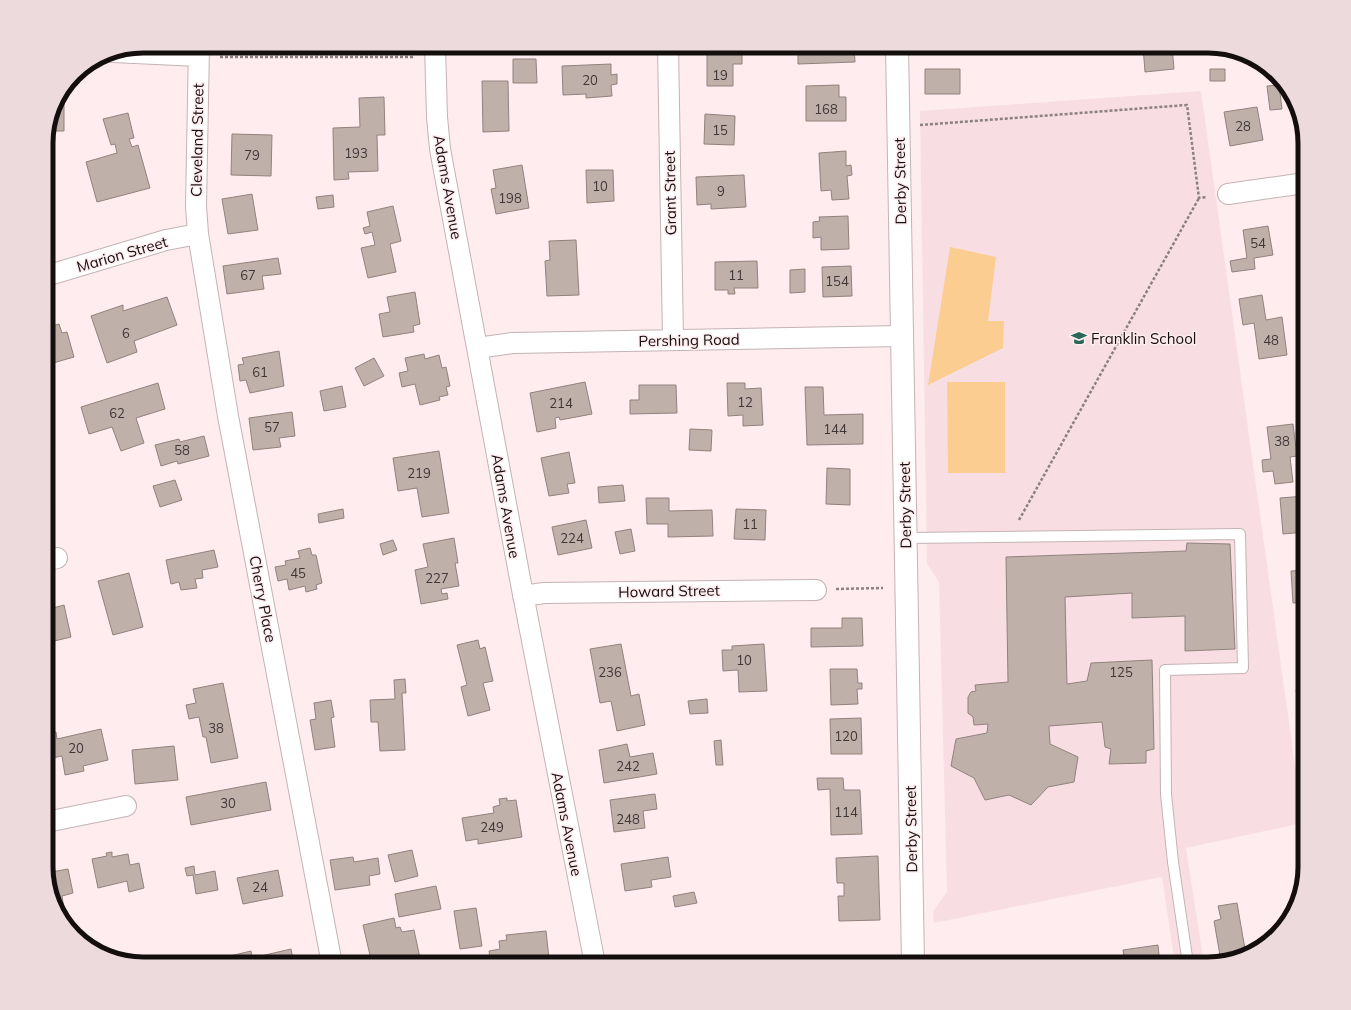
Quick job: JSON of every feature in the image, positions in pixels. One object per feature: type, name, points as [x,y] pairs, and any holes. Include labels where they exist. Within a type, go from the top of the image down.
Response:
[{"type":"street","name":"Cleveland Street","points":[[198,234],[196,206],[199,53]]},
{"type":"street","name":"Adams Avenue","points":[[435,53],[437,117],[440,149],[523,596],[594,957]]},
{"type":"street","name":"Grant Street","points":[[668,53],[673,340]]},
{"type":"street","name":"Derby Street","points":[[897,53],[913,957]]},
{"type":"street","points":[[1228,194],[1298,189]]},
{"type":"street","name":"Marion Street","points":[[53,274],[166,240],[198,234]]},
{"type":"street","name":"Cherry Place","points":[[198,234],[228,416],[331,957]]},
{"type":"street","name":"Pershing Road","points":[[477,348],[513,343],[902,336]]},
{"type":"street","name":"Howard Street","points":[[523,596],[544,593],[816,590]]},
{"type":"street","points":[[53,821],[126,806]]},
{"type":"lane","points":[[906,538],[1240,534],[1243,668],[1165,670],[1166,794],[1173,862],[1187,957]]},
{"type":"path","points":[[219,57],[417,57]]},
{"type":"path","points":[[916,125],[1187,106],[1199,198],[1010,537]]},
{"type":"path","points":[[1199,198],[1228,194]]},
{"type":"path","points":[[816,590],[889,588]]},
{"type":"shaded area","name":"Franklin School","points":[[1201,91],[1298,787],[1298,824],[1186,848],[1203,957],[1174,957],[1162,877],[934,923],[933,911],[947,892],[939,582],[927,564],[920,111]]},
{"type":"shaded area","points":[[950,247],[996,257],[988,321],[1004,321],[1003,348],[928,385]]},
{"type":"shaded area","points":[[947,382],[1005,382],[1005,473],[948,473]]},
{"type":"building","points":[[707,53],[742,54],[742,64],[733,64],[733,86],[707,86]]},
{"type":"building","points":[[798,53],[854,53],[855,62],[798,64]]},
{"type":"building","points":[[1144,53],[1173,53],[1174,69],[1145,72]]},
{"type":"building","points":[[513,59],[536,59],[537,83],[513,83]]},
{"type":"building","points":[[611,64],[611,75],[617,74],[617,84],[611,85],[612,96],[586,98],[586,94],[563,95],[562,66]]},
{"type":"building","points":[[925,69],[960,69],[960,94],[925,94]]},
{"type":"building","points":[[1210,69],[1225,69],[1225,81],[1210,81]]},
{"type":"building","points":[[482,81],[508,81],[509,131],[483,132]]},
{"type":"building","points":[[839,85],[839,97],[846,97],[846,121],[806,121],[806,86]]},
{"type":"building","points":[[1277,85],[1279,88],[1282,109],[1270,110],[1267,86]]},
{"type":"building","points":[[384,97],[385,135],[377,135],[378,171],[348,172],[349,179],[334,180],[333,128],[360,127],[359,98]]},
{"type":"building","points":[[63,103],[64,103],[64,131],[54,131],[56,120]]},
{"type":"building","points":[[1257,107],[1263,140],[1230,146],[1224,112]]},
{"type":"building","points":[[128,113],[134,138],[129,139],[132,147],[138,145],[150,188],[97,202],[86,162],[117,153],[115,144],[111,145],[103,119]]},
{"type":"building","points":[[705,114],[735,116],[734,145],[704,144]]},
{"type":"building","points":[[232,134],[272,135],[271,176],[231,175]]},
{"type":"building","points":[[846,151],[846,166],[851,165],[852,175],[847,176],[849,199],[832,200],[831,190],[821,191],[819,153]]},
{"type":"building","points":[[522,165],[529,208],[496,214],[491,189],[496,188],[493,170]]},
{"type":"building","points":[[586,170],[613,170],[614,201],[587,203]]},
{"type":"building","points":[[744,175],[746,207],[711,209],[711,204],[697,205],[696,177]]},
{"type":"building","points":[[252,194],[258,230],[228,234],[222,199]]},
{"type":"building","points":[[333,195],[334,207],[318,209],[316,197]]},
{"type":"building","points":[[393,206],[401,241],[390,244],[396,272],[368,278],[361,248],[375,245],[372,232],[365,234],[363,228],[370,226],[367,212]]},
{"type":"building","points":[[848,216],[849,249],[821,250],[821,237],[813,238],[813,222],[820,221],[819,217]]},
{"type":"building","points":[[1268,226],[1273,255],[1254,258],[1255,269],[1232,272],[1230,261],[1247,258],[1243,230]]},
{"type":"building","points":[[576,240],[579,295],[547,296],[545,261],[550,260],[549,241]]},
{"type":"building","points":[[278,258],[281,274],[262,276],[264,289],[227,294],[223,266]]},
{"type":"building","points":[[757,261],[758,288],[734,288],[735,294],[728,294],[728,290],[715,290],[715,262]]},
{"type":"building","points":[[851,266],[852,296],[823,297],[822,267]]},
{"type":"building","points":[[805,269],[805,292],[790,293],[790,270]]},
{"type":"building","points":[[415,292],[420,324],[413,326],[414,332],[383,337],[379,314],[390,312],[387,297]]},
{"type":"building","points":[[1262,295],[1266,320],[1282,317],[1287,355],[1259,359],[1254,323],[1243,325],[1239,299]]},
{"type":"building","points":[[167,297],[177,325],[134,341],[137,352],[107,363],[91,316],[123,305],[123,311]]},
{"type":"building","points":[[59,324],[62,333],[67,332],[74,357],[53,363],[53,326]]},
{"type":"building","points":[[279,351],[284,386],[250,393],[246,380],[240,381],[238,365],[244,364],[242,358]]},
{"type":"building","points":[[424,354],[425,359],[439,355],[442,368],[446,367],[450,386],[446,387],[448,395],[439,397],[440,400],[420,405],[415,384],[402,387],[399,373],[408,371],[405,358]]},
{"type":"building","points":[[374,358],[384,376],[364,386],[355,368]]},
{"type":"building","points":[[585,382],[592,414],[560,420],[559,417],[555,418],[556,428],[537,432],[530,393]]},
{"type":"building","points":[[158,383],[165,409],[136,418],[144,443],[121,451],[112,427],[89,434],[81,407]]},
{"type":"building","points":[[727,383],[745,383],[745,389],[761,388],[763,425],[743,426],[743,415],[728,416]]},
{"type":"building","points":[[639,385],[676,385],[677,413],[630,414],[630,400],[639,400]]},
{"type":"building","points":[[342,386],[346,407],[324,411],[320,391]]},
{"type":"building","points":[[805,387],[823,387],[824,415],[863,414],[863,444],[807,445]]},
{"type":"building","points":[[292,412],[295,436],[279,438],[281,447],[253,450],[249,418]]},
{"type":"building","points":[[1293,424],[1297,456],[1290,457],[1293,482],[1275,484],[1273,471],[1263,472],[1262,460],[1271,459],[1267,427]]},
{"type":"building","points":[[690,429],[712,430],[711,451],[689,450]]},
{"type":"building","points":[[204,436],[209,456],[178,464],[177,461],[161,466],[155,445],[179,439],[180,442]]},
{"type":"building","points":[[439,451],[449,513],[422,517],[417,488],[398,491],[393,458]]},
{"type":"building","points":[[569,452],[575,483],[567,484],[569,493],[549,496],[541,458]]},
{"type":"building","points":[[827,468],[850,469],[850,505],[826,504]]},
{"type":"building","points":[[175,480],[182,500],[160,507],[153,486]]},
{"type":"building","points":[[623,485],[625,501],[599,503],[598,487]]},
{"type":"building","points":[[1298,497],[1298,533],[1283,534],[1280,498]]},
{"type":"building","points":[[646,498],[669,498],[669,511],[712,510],[713,536],[668,537],[668,524],[647,524]]},
{"type":"building","points":[[343,509],[344,518],[319,523],[318,514]]},
{"type":"building","points":[[736,509],[766,510],[765,540],[734,539]]},
{"type":"building","points":[[586,520],[592,548],[558,555],[552,527]]},
{"type":"building","points":[[631,529],[635,551],[620,554],[615,532]]},
{"type":"building","points":[[454,538],[458,563],[455,563],[459,586],[441,589],[442,594],[447,593],[448,599],[421,604],[415,570],[428,567],[423,544]]},
{"type":"building","points":[[393,540],[397,550],[383,555],[380,544]]},
{"type":"building","points":[[1187,543],[1230,544],[1235,649],[1185,651],[1185,616],[1132,618],[1132,593],[1065,597],[1067,684],[1087,681],[1091,663],[1152,660],[1154,749],[1146,751],[1146,763],[1109,764],[1111,749],[1105,747],[1102,722],[1049,726],[1050,744],[1078,757],[1074,782],[1048,787],[1031,805],[1009,795],[985,800],[974,778],[951,766],[956,739],[987,733],[988,724],[974,725],[973,717],[968,713],[968,697],[971,692],[976,691],[975,685],[1008,682],[1006,557],[1186,551]]},
{"type":"building","points":[[310,548],[312,555],[316,555],[322,583],[316,585],[317,589],[306,592],[305,586],[289,590],[287,579],[278,581],[275,567],[286,565],[285,561],[300,558],[298,551]]},
{"type":"building","points":[[214,550],[218,567],[202,570],[203,578],[195,579],[197,588],[181,590],[179,582],[171,584],[166,560]]},
{"type":"building","points":[[1298,570],[1298,603],[1293,603],[1291,571]]},
{"type":"building","points":[[129,573],[143,627],[113,635],[98,581]]},
{"type":"building","points":[[64,605],[71,637],[53,641],[53,608]]},
{"type":"building","points":[[842,618],[862,618],[863,646],[811,647],[811,628],[842,628]]},
{"type":"building","points":[[478,640],[480,649],[485,647],[493,681],[483,683],[490,710],[468,716],[461,687],[467,685],[457,645]]},
{"type":"building","points":[[621,644],[631,696],[639,694],[645,725],[617,731],[611,701],[600,703],[590,649]]},
{"type":"building","points":[[764,644],[767,691],[739,692],[738,670],[723,671],[722,650],[732,650],[732,646]]},
{"type":"building","points":[[830,669],[857,669],[858,683],[862,683],[862,689],[857,689],[858,704],[831,705]]},
{"type":"building","points":[[405,679],[406,693],[402,693],[405,750],[380,751],[378,722],[371,722],[370,700],[395,699],[394,680]]},
{"type":"building","points":[[223,683],[238,758],[211,763],[206,737],[203,737],[199,717],[189,719],[186,705],[196,703],[193,689]]},
{"type":"building","points":[[1296,690],[1298,690],[1298,701]]},
{"type":"building","points":[[707,699],[708,713],[690,714],[688,701]]},
{"type":"building","points":[[331,700],[334,717],[331,718],[335,747],[315,750],[310,720],[316,719],[314,703]]},
{"type":"building","points":[[861,718],[862,754],[831,754],[830,719]]},
{"type":"building","points":[[101,729],[108,760],[83,766],[84,771],[65,775],[62,756],[53,758],[53,733],[56,732],[57,739]]},
{"type":"building","points":[[721,740],[723,765],[716,765],[714,741]]},
{"type":"building","points":[[627,744],[630,757],[653,753],[657,774],[604,783],[599,750]]},
{"type":"building","points":[[174,746],[178,780],[135,784],[132,750]]},
{"type":"building","points":[[817,778],[843,778],[844,790],[860,790],[862,834],[831,835],[830,789],[818,790]]},
{"type":"building","points":[[266,782],[271,810],[191,825],[186,797]]},
{"type":"building","points":[[655,794],[657,809],[643,811],[645,828],[614,832],[610,800]]},
{"type":"building","points":[[507,798],[507,801],[516,800],[522,837],[478,844],[478,839],[466,841],[462,818],[494,813],[493,807],[500,805],[499,799]]},
{"type":"building","points":[[412,850],[418,876],[395,882],[388,855]]},
{"type":"building","points":[[112,852],[112,857],[128,854],[130,865],[139,863],[144,888],[129,892],[127,881],[98,888],[92,859],[107,856],[106,853]]},
{"type":"building","points":[[878,856],[880,920],[839,921],[838,896],[844,896],[844,883],[837,883],[836,858]]},
{"type":"building","points":[[353,857],[354,862],[378,858],[380,874],[369,876],[370,885],[335,890],[330,860]]},
{"type":"building","points":[[668,857],[671,877],[651,880],[652,887],[625,891],[621,864]]},
{"type":"building","points":[[194,866],[195,875],[215,871],[218,890],[196,894],[193,875],[187,876],[185,868]]},
{"type":"building","points":[[68,869],[73,893],[62,896],[64,909],[56,890],[53,872]]},
{"type":"building","points":[[278,870],[283,896],[243,904],[237,878]]},
{"type":"building","points":[[436,886],[441,909],[399,917],[395,894]]},
{"type":"building","points":[[694,892],[697,903],[675,907],[673,896]]},
{"type":"building","points":[[1237,903],[1245,949],[1220,956],[1214,921],[1221,919],[1218,906]]},
{"type":"building","points":[[476,908],[482,946],[460,949],[454,911]]},
{"type":"building","points":[[394,918],[396,928],[400,927],[402,932],[414,930],[420,957],[370,957],[363,925]]},
{"type":"building","points":[[546,931],[549,957],[490,957],[489,951],[500,949],[499,941],[507,940],[506,935]]},
{"type":"building","points":[[1158,945],[1159,957],[1124,957],[1123,950]]},
{"type":"building","points":[[291,949],[293,957],[256,957]]},
{"type":"building","points":[[251,951],[252,957],[226,957]]},
{"type":"place","name":"Franklin School","points":[[1079,338]]}]
